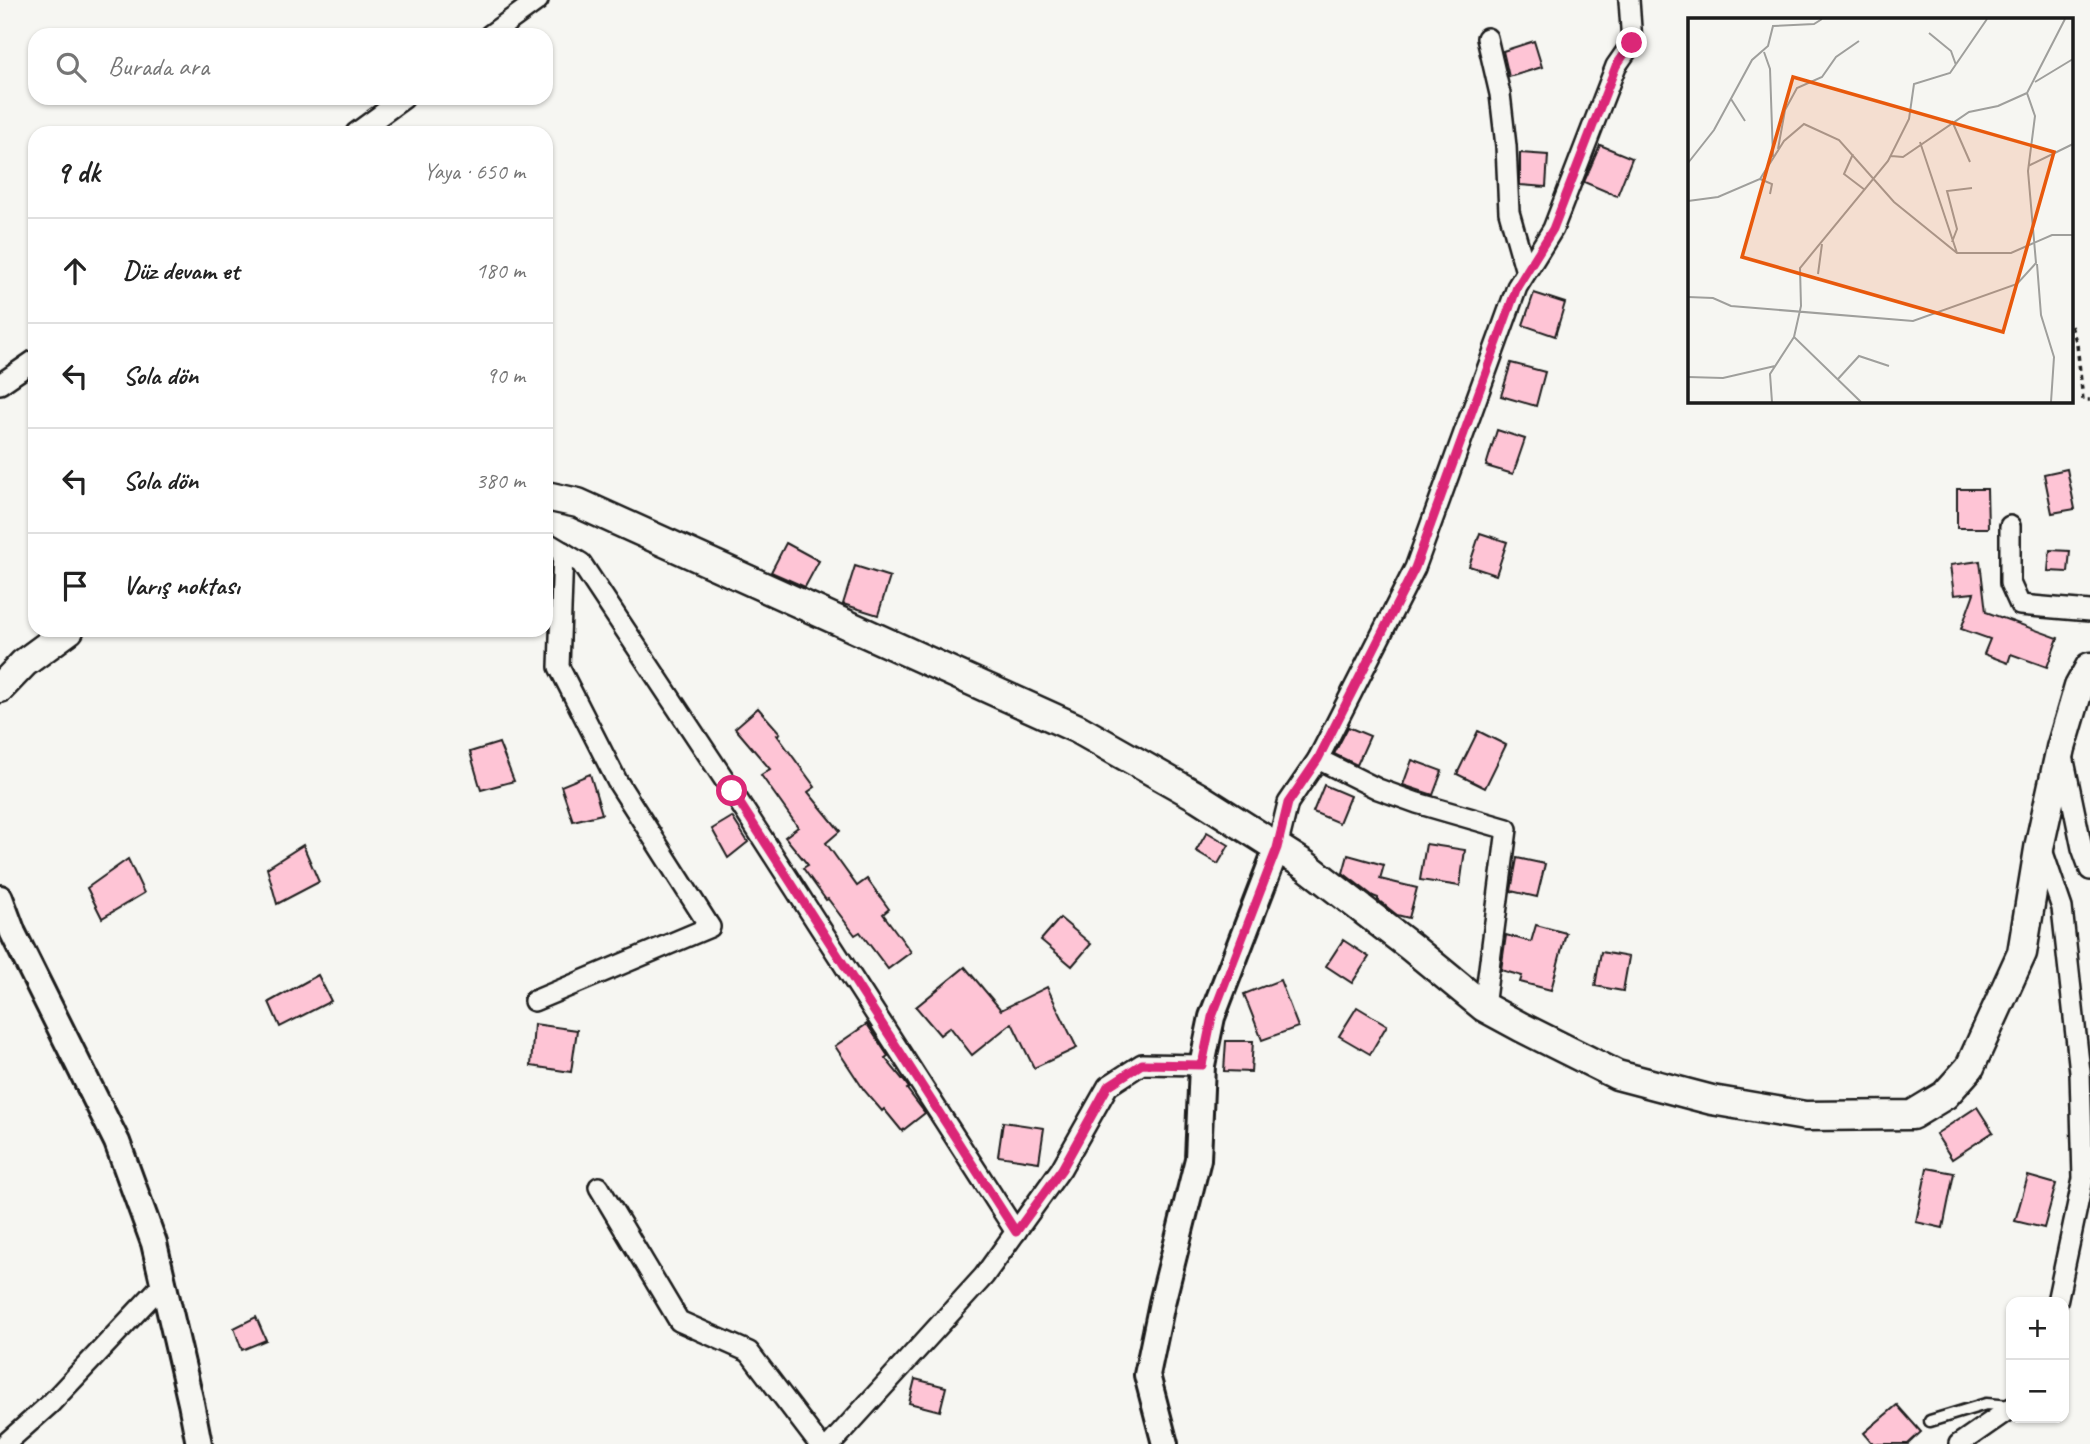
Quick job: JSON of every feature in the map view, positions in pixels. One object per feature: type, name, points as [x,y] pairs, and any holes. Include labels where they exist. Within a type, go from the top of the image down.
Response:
[{"type":"main road","points":[[553,498],[578,503],[1078,729],[1198,797],[1305,865],[1484,1007],[1617,1075],[1712,1100],[1805,1116],[1912,1115],[1945,1095],[1970,1067],[2022,953],[2039,843],[2061,748],[2079,687],[2090,667]]},
{"type":"main road","points":[[0,688],[24,663],[59,637]]},
{"type":"street","points":[[500,28],[538,0]]},
{"type":"street","points":[[1165,1444],[1147,1375],[1198,1159],[1202,1065],[1212,1017],[1277,848],[1288,803],[1318,759],[1415,568],[1517,287],[1553,229],[1616,66],[1632,43],[1629,0]]},
{"type":"street","points":[[1487,38],[1500,94],[1509,212],[1526,272]]},
{"type":"street","points":[[366,126],[394,105]]},
{"type":"street","points":[[0,384],[28,365]]},
{"type":"street","points":[[2010,526],[2010,583],[2020,605],[2090,611]]},
{"type":"street","points":[[534,1001],[710,927],[617,781],[559,667],[554,547]]},
{"type":"street","points":[[554,547],[581,563],[732,791],[1016,1232]]},
{"type":"street","points":[[2061,748],[2081,848],[2090,870]]},
{"type":"street","points":[[1318,759],[1378,789],[1507,829],[1484,1007]]},
{"type":"street","points":[[2039,843],[2062,908],[2080,1086],[2083,1179],[2058,1297]]},
{"type":"street","points":[[0,898],[13,933],[117,1142],[154,1243],[199,1444]]},
{"type":"street","points":[[831,1444],[984,1276],[1062,1169],[1108,1086],[1142,1064],[1202,1065]]},
{"type":"street","points":[[599,1187],[679,1321],[749,1352],[819,1444]]},
{"type":"street","points":[[5,1444],[50,1404],[162,1285]]},
{"type":"street","points":[[1959,1444],[2006,1411]]},
{"type":"lane","points":[[1930,1421],[1986,1404],[2006,1406]]},
{"type":"path","points":[[2072,329],[2077,344],[2082,400],[2090,400]]},
{"type":"building","points":[[1534,41],[1542,67],[1509,77],[1503,51]]},
{"type":"building","points":[[1600,145],[1632,158],[1617,196],[1584,182]]},
{"type":"building","points":[[1520,153],[1548,155],[1546,187],[1520,185]]},
{"type":"building","points":[[1534,293],[1565,303],[1555,336],[1523,325]]},
{"type":"building","points":[[1511,363],[1545,372],[1536,406],[1501,396]]},
{"type":"building","points":[[1497,430],[1525,439],[1513,474],[1486,466]]},
{"type":"building","points":[[2067,469],[2075,509],[2052,513],[2044,474]]},
{"type":"building","points":[[1957,489],[1987,489],[1988,528],[1957,528]]},
{"type":"building","points":[[1480,533],[1507,542],[1496,575],[1469,566]]},
{"type":"building","points":[[786,543],[819,561],[805,587],[771,572]]},
{"type":"building","points":[[2050,550],[2070,551],[2068,572],[2048,571]]},
{"type":"building","points":[[1980,561],[1986,612],[2058,638],[2047,667],[2011,654],[2008,663],[1984,654],[1990,639],[1961,629],[1974,593],[1954,595],[1950,565]]},
{"type":"building","points":[[855,566],[890,577],[878,615],[843,604]]},
{"type":"building","points":[[758,708],[780,733],[777,735],[815,787],[808,792],[840,831],[826,843],[857,886],[867,879],[889,909],[883,914],[911,952],[888,969],[860,932],[855,935],[828,899],[826,900],[803,868],[808,865],[785,837],[798,827],[761,775],[770,769],[735,728]]},
{"type":"building","points":[[1348,727],[1370,736],[1357,765],[1334,754]]},
{"type":"building","points":[[1478,731],[1506,745],[1485,788],[1457,774]]},
{"type":"building","points":[[499,743],[514,781],[481,790],[470,752]]},
{"type":"building","points":[[1412,760],[1442,771],[1433,795],[1403,785]]},
{"type":"building","points":[[590,774],[602,814],[573,821],[561,786]]},
{"type":"building","points":[[1324,785],[1350,796],[1339,823],[1313,812]]},
{"type":"building","points":[[732,817],[748,842],[728,858],[712,829]]},
{"type":"building","points":[[1207,832],[1229,845],[1218,864],[1196,851]]},
{"type":"building","points":[[1426,844],[1465,850],[1460,886],[1420,880]]},
{"type":"building","points":[[303,845],[319,882],[277,904],[267,868]]},
{"type":"building","points":[[1348,855],[1384,865],[1380,879],[1417,888],[1409,918],[1397,915],[1343,873]]},
{"type":"building","points":[[1517,858],[1545,864],[1537,897],[1511,891]]},
{"type":"building","points":[[128,859],[144,893],[102,918],[87,888]]},
{"type":"building","points":[[1060,918],[1091,944],[1072,966],[1041,940]]},
{"type":"building","points":[[1536,925],[1566,933],[1551,990],[1520,982],[1522,976],[1501,970],[1506,935],[1531,942]]},
{"type":"building","points":[[1343,940],[1369,957],[1352,983],[1326,966]]},
{"type":"building","points":[[1601,952],[1629,957],[1623,991],[1595,986]]},
{"type":"building","points":[[965,967],[1001,1010],[1047,987],[1077,1048],[1034,1068],[1012,1023],[972,1055],[950,1027],[940,1035],[916,1007]]},
{"type":"building","points":[[318,975],[331,1001],[280,1027],[269,1002]]},
{"type":"building","points":[[1280,980],[1298,1027],[1262,1040],[1244,994]]},
{"type":"building","points":[[1357,1007],[1387,1025],[1370,1054],[1339,1036]]},
{"type":"building","points":[[534,1024],[577,1030],[571,1072],[531,1066]]},
{"type":"building","points":[[867,1024],[888,1056],[885,1058],[925,1113],[902,1131],[864,1090],[835,1046]]},
{"type":"building","points":[[1226,1041],[1253,1041],[1251,1072],[1224,1071]]},
{"type":"building","points":[[1977,1107],[1993,1132],[1952,1159],[1936,1134]]},
{"type":"building","points":[[1003,1122],[1044,1128],[1039,1162],[998,1156]]},
{"type":"building","points":[[1927,1168],[1954,1173],[1943,1228],[1916,1222]]},
{"type":"building","points":[[2028,1176],[2056,1184],[2044,1228],[2015,1221]]},
{"type":"building","points":[[256,1317],[266,1340],[242,1350],[234,1328]]},
{"type":"building","points":[[915,1379],[946,1387],[940,1411],[909,1403]]},
{"type":"building","points":[[1897,1405],[1921,1432],[1908,1444],[1873,1444],[1864,1433]]},
{"type":"route","points":[[732,791],[1016,1232],[1062,1169],[1108,1086],[1142,1064],[1202,1065],[1212,1017],[1277,848],[1288,803],[1318,759],[1415,568],[1517,287],[1553,229],[1616,66],[1632,43]]}]
